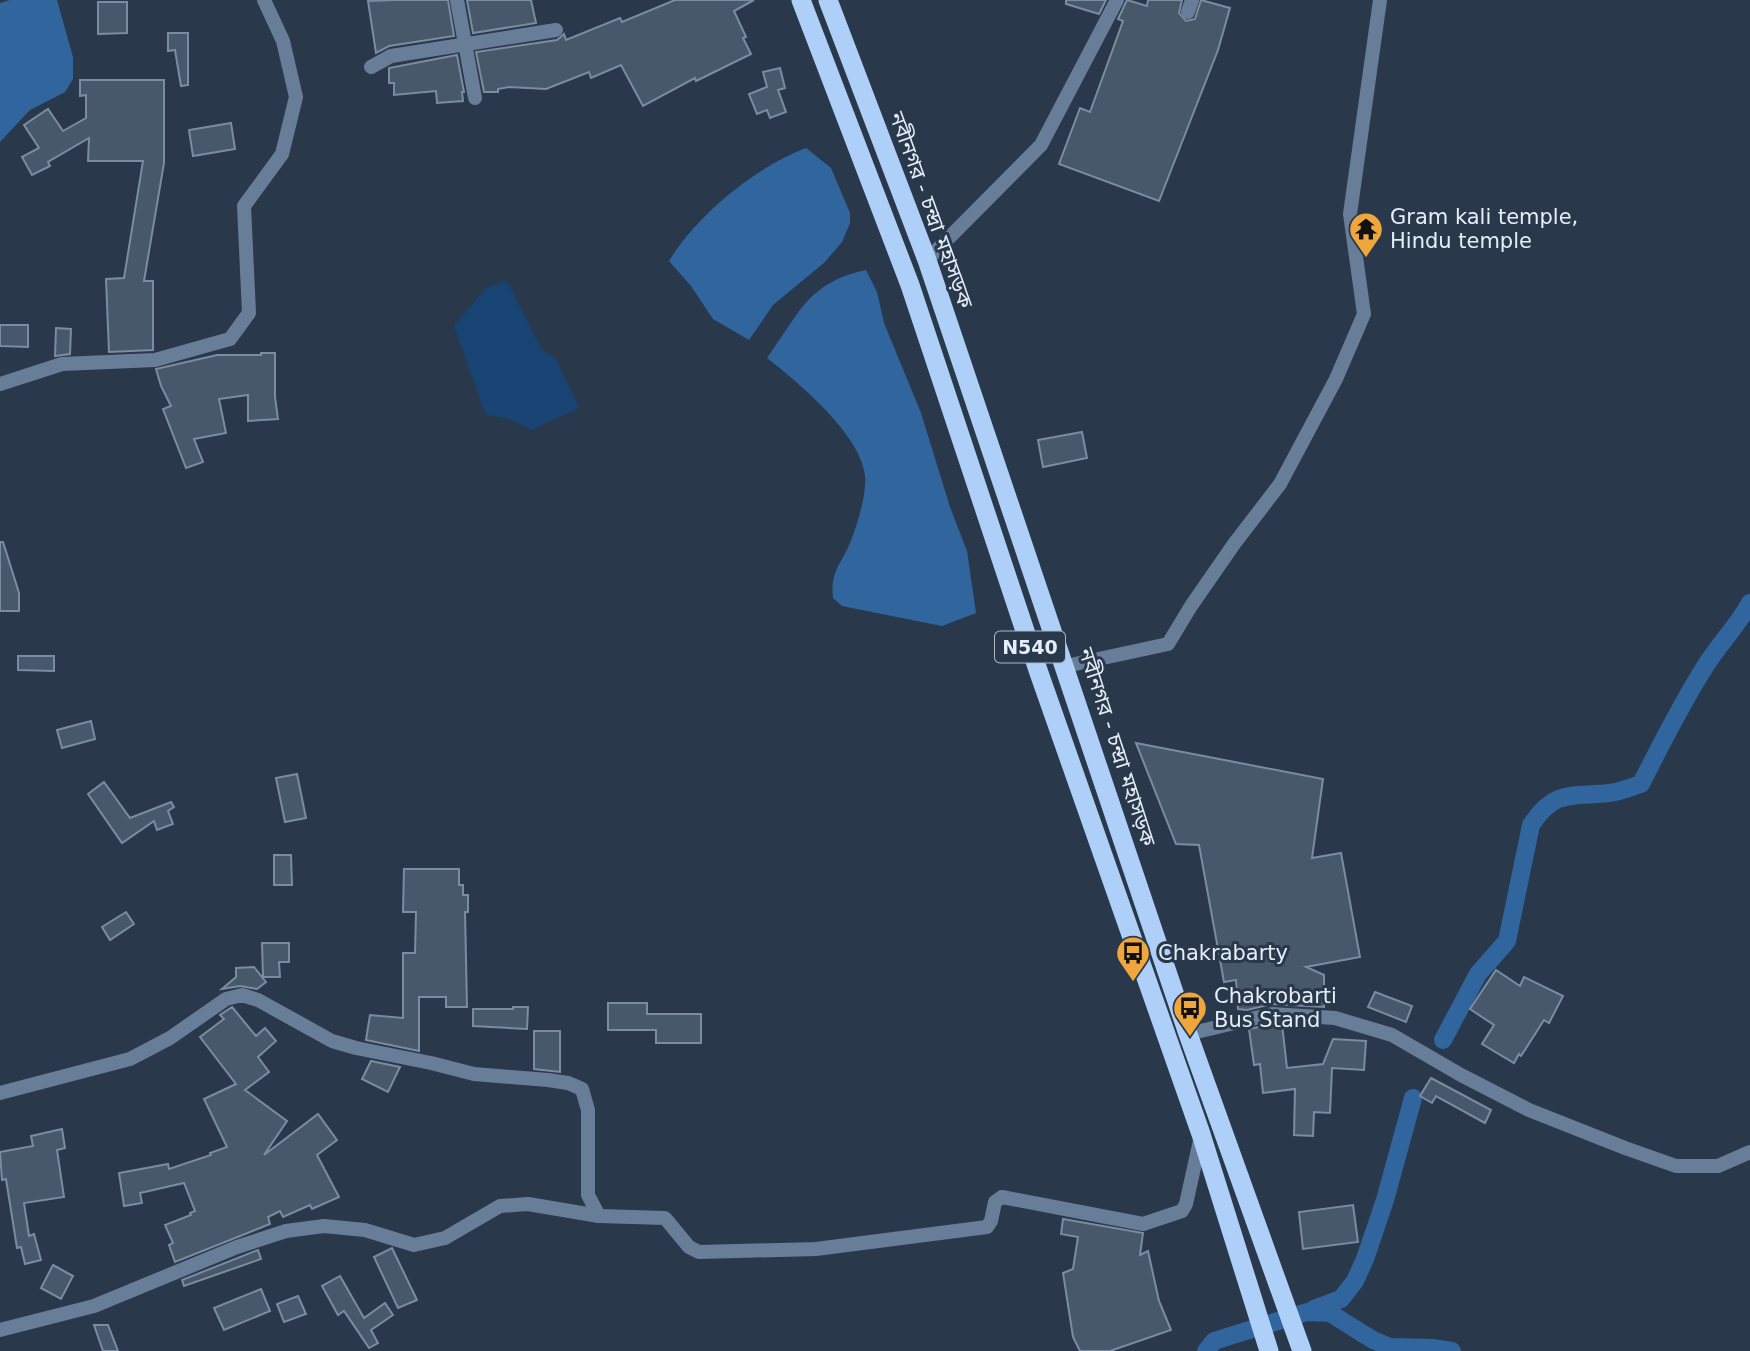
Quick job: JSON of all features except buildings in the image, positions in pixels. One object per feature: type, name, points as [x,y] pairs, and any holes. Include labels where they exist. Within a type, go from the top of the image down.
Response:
[{"type":"highway","name":"N540","points":[[801,0],[910,285],[1073,768],[1201,1134],[1269,1351]]},
{"type":"highway","name":"নবীনগর - চন্দ্রা মহাসড়ক","points":[[828,0],[928,260],[1188,1034],[1302,1351]]},
{"type":"highway","points":[[1073,768],[1097,759]]},
{"type":"street","points":[[0,384],[62,364],[155,360],[230,339],[249,313],[244,206],[282,154],[296,97],[283,41],[264,0]]},
{"type":"street","points":[[457,0],[475,98]]},
{"type":"street","points":[[928,260],[1041,145],[1116,0]]},
{"type":"street","points":[[1066,666],[1168,643],[1227,554],[1280,484],[1335,379],[1364,314],[1350,214],[1380,0]]},
{"type":"street","points":[[371,67],[391,56],[556,30]]},
{"type":"street","points":[[0,1093],[130,1059],[170,1038],[226,999],[242,995],[258,1000],[321,1036],[356,1048],[474,1074],[548,1080],[568,1083],[582,1089],[588,1110],[588,1195],[599,1216]]},
{"type":"street","points":[[1188,1034],[1272,1014],[1335,1018],[1392,1035],[1529,1110],[1675,1166],[1718,1166],[1750,1152]]},
{"type":"street","points":[[0,1330],[94,1306],[237,1247],[286,1231],[324,1226],[365,1230],[414,1245],[445,1238],[500,1206],[533,1205],[599,1216],[665,1218],[690,1247],[699,1252],[816,1249],[987,1227],[995,1202],[1002,1197],[1148,1224],[1182,1211],[1186,1204],[1201,1134]]},
{"type":"shaded area","points":[[10,0],[57,0],[73,57],[73,79],[65,92],[30,110],[0,142],[0,3]]},
{"type":"shaded area","points":[[806,148],[831,168],[850,213],[850,223],[842,242],[825,262],[773,305],[749,340],[713,319],[691,286],[669,261],[695,226],[729,194],[767,167]]},
{"type":"shaded area","points":[[866,270],[877,292],[884,323],[921,413],[950,507],[967,551],[976,613],[942,626],[842,606],[833,598],[835,573],[852,538],[863,498],[865,475],[861,459],[826,410],[767,358],[797,314],[818,292],[846,275]]},
{"type":"shaded area","points":[[507,281],[542,350],[556,359],[579,408],[532,430],[506,418],[486,415],[454,326],[487,287]]},
{"type":"waterway","points":[[1443,1040],[1478,974],[1507,941],[1531,825],[1540,813],[1556,800],[1574,795],[1613,792],[1641,784],[1697,679],[1750,603]]},
{"type":"waterway","points":[[1314,1309],[1341,1299],[1355,1281],[1385,1200],[1413,1098]]},
{"type":"waterway","points":[[1206,1351],[1214,1341],[1307,1312],[1330,1313],[1373,1340],[1390,1347],[1452,1351]]},
{"type":"place","name":"Gram kali temple, Hindu temple","points":[[1366,259]]},
{"type":"place","name":"Chakrabarty","points":[[1133,983]]},
{"type":"place","name":"Chakrobarti Bus Stand","points":[[1190,1038]]}]
